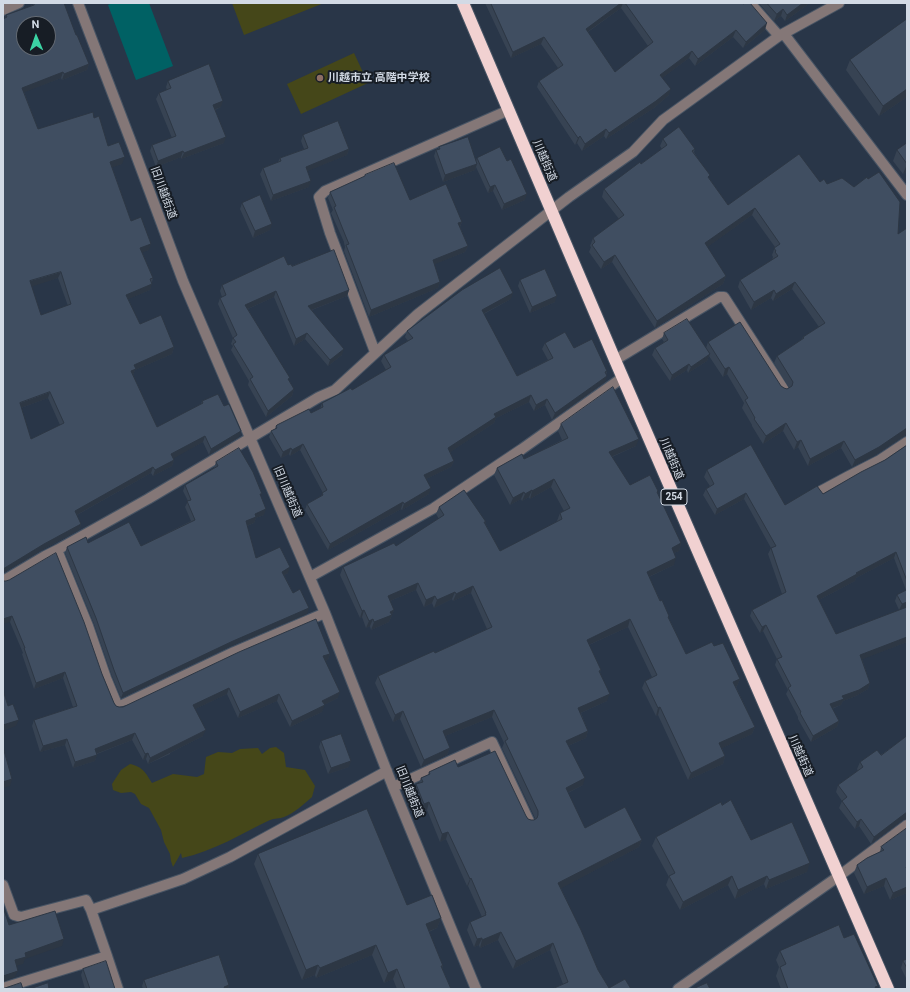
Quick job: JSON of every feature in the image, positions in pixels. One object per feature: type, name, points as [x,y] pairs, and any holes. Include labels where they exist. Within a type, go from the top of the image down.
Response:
[{"type":"highway","name":"川越街道","points":[[463,3],[622,378],[888,989]]},
{"type":"street","points":[[3,10],[19,3]]},
{"type":"street","name":"旧川越街道","points":[[78,3],[183,281],[325,613],[393,787],[476,989]]},
{"type":"street","points":[[750,3],[782,35],[907,194]]},
{"type":"street","points":[[3,581],[320,397],[335,390],[418,314],[552,210],[633,152],[663,120],[782,35],[839,3]]},
{"type":"street","points":[[375,352],[333,240],[319,197],[325,191],[509,110]]},
{"type":"street","points":[[615,360],[719,296],[724,297],[784,390]]},
{"type":"street","points":[[310,577],[434,508],[522,449],[622,378]]},
{"type":"street","points":[[821,491],[880,460],[907,442]]},
{"type":"street","points":[[57,550],[88,626],[118,707],[234,652],[325,613]]},
{"type":"street","points":[[393,787],[492,742],[529,821]]},
{"type":"street","points":[[91,910],[183,879],[230,857],[388,771]]},
{"type":"street","points":[[678,989],[839,876],[907,824]]},
{"type":"street","points":[[3,885],[14,915],[21,917],[86,900],[91,910],[118,989]]},
{"type":"street","points":[[3,988],[107,956]]},
{"type":"shaded area","points":[[112,3],[149,3],[173,66],[136,80],[108,5]]},
{"type":"shaded area","points":[[232,3],[324,3],[244,35]]},
{"type":"shaded area","points":[[354,53],[368,83],[301,114],[287,84]]},
{"type":"shaded area","points":[[276,747],[284,753],[286,767],[305,770],[315,786],[312,797],[288,816],[270,820],[216,847],[182,858],[181,853],[173,867],[161,830],[149,808],[141,804],[135,794],[131,792],[121,793],[113,790],[112,784],[121,770],[130,764],[143,770],[152,783],[173,774],[197,777],[204,774],[206,757],[218,752],[232,753],[240,749],[258,748],[262,754],[270,748]]},
{"type":"building","points":[[33,3],[64,3],[89,64],[64,74],[63,72],[22,88],[38,129],[93,112],[94,118],[99,116],[108,146],[119,142],[125,157],[110,162],[131,221],[141,217],[151,244],[140,248],[153,278],[150,279],[152,284],[126,295],[140,324],[161,315],[174,347],[134,365],[136,369],[131,371],[157,427],[203,403],[202,401],[218,394],[224,406],[229,404],[241,431],[211,449],[205,436],[171,454],[174,460],[155,470],[153,467],[75,511],[81,524],[3,569],[3,19],[7,17],[6,15],[34,5]],"holes":[[[61,272],[71,304],[41,315],[30,281]],[[50,392],[64,423],[31,439],[20,403]]]},
{"type":"building","points":[[491,3],[621,3],[586,29],[615,72],[653,42],[625,3],[750,3],[767,23],[746,42],[736,30],[698,59],[692,51],[660,75],[671,89],[609,133],[606,129],[585,144],[580,136],[578,138],[539,81],[563,65],[544,37],[513,52]]},
{"type":"building","points":[[767,3],[803,3],[787,15],[783,9],[777,14]]},
{"type":"building","points":[[907,19],[907,89],[883,106],[850,60]]},
{"type":"building","points":[[209,64],[223,101],[213,105],[226,137],[158,161],[152,145],[176,136],[159,93],[171,88],[168,81]]},
{"type":"building","points":[[338,121],[349,149],[306,167],[311,181],[273,195],[263,168],[281,161],[280,158],[308,148],[303,135]]},
{"type":"building","points":[[679,127],[695,149],[692,151],[710,175],[708,177],[728,205],[799,154],[820,182],[824,179],[827,184],[842,178],[854,187],[867,177],[868,179],[879,172],[900,202],[898,234],[907,228],[907,428],[879,447],[855,460],[844,441],[810,459],[801,440],[797,442],[786,423],[766,436],[754,419],[755,418],[745,400],[748,398],[729,367],[725,369],[708,342],[740,322],[781,386],[787,389],[792,386],[793,382],[777,356],[825,323],[795,282],[776,294],[774,290],[754,302],[740,280],[778,256],[774,248],[780,244],[755,208],[705,243],[726,276],[657,321],[615,255],[604,262],[592,245],[595,242],[593,238],[624,215],[604,189],[640,162],[641,164],[667,145],[663,139]]},
{"type":"building","points":[[468,137],[477,164],[445,175],[436,150],[440,149],[439,147]]},
{"type":"building","points":[[907,143],[907,164],[897,150]]},
{"type":"building","points":[[500,147],[507,161],[511,159],[527,194],[504,204],[495,185],[490,187],[477,158]]},
{"type":"building","points":[[394,163],[410,200],[446,184],[462,222],[458,223],[468,246],[433,260],[440,282],[371,310],[346,245],[349,244],[334,207],[336,206],[330,192]]},
{"type":"building","points":[[260,195],[272,224],[255,231],[242,203]]},
{"type":"building","points":[[334,250],[349,290],[308,306],[344,349],[330,360],[307,333],[296,339],[276,291],[245,305],[290,378],[288,379],[294,389],[268,411],[250,379],[253,377],[233,344],[236,342],[233,338],[237,335],[220,298],[226,295],[222,285],[284,256],[288,265],[291,264],[292,266]]},
{"type":"building","points":[[500,268],[513,293],[482,310],[517,376],[553,358],[545,343],[565,332],[574,348],[592,339],[607,371],[605,372],[607,376],[555,413],[547,399],[536,405],[531,395],[494,414],[496,417],[448,448],[454,461],[424,475],[431,488],[404,504],[403,502],[330,544],[307,504],[323,495],[322,493],[327,490],[303,444],[292,450],[291,448],[283,452],[271,431],[277,428],[277,425],[309,409],[311,413],[323,407],[322,403],[351,388],[352,390],[391,367],[384,355],[413,338],[407,331],[462,290]]},
{"type":"building","points":[[545,269],[557,296],[532,307],[520,280]]},
{"type":"building","points":[[687,319],[710,354],[691,367],[689,364],[672,375],[655,348],[668,340],[664,333]]},
{"type":"building","points":[[613,387],[639,439],[609,452],[630,485],[650,475],[681,543],[672,548],[676,558],[647,572],[660,601],[662,600],[669,616],[668,617],[686,654],[712,642],[714,646],[723,643],[740,679],[733,682],[755,727],[719,743],[725,756],[691,773],[660,707],[658,708],[645,681],[657,675],[630,619],[587,640],[610,694],[578,708],[588,731],[566,741],[585,778],[566,788],[585,828],[625,807],[642,840],[558,883],[581,930],[598,970],[609,988],[625,979],[631,989],[552,989],[568,982],[553,943],[516,961],[501,932],[482,940],[482,938],[477,939],[470,922],[486,915],[486,913],[471,878],[470,879],[448,832],[442,834],[429,802],[424,804],[416,784],[423,782],[421,778],[430,774],[429,772],[455,760],[458,767],[495,751],[526,816],[531,820],[537,818],[538,811],[505,741],[508,739],[494,710],[443,731],[450,748],[424,760],[403,711],[395,715],[378,676],[434,651],[435,653],[492,627],[473,586],[456,594],[455,592],[437,600],[435,596],[426,600],[418,583],[388,596],[394,610],[390,612],[392,615],[374,622],[373,619],[369,621],[364,610],[362,611],[343,567],[394,543],[396,546],[444,515],[439,507],[464,490],[486,522],[484,522],[500,551],[562,519],[560,513],[570,508],[554,479],[532,491],[525,494],[524,492],[513,498],[497,468],[522,454],[524,459],[568,438],[561,424]]},
{"type":"building","points":[[751,445],[785,505],[817,486],[823,494],[885,460],[907,445],[907,581],[896,552],[817,596],[836,634],[907,607],[907,637],[860,655],[870,683],[859,690],[842,696],[844,699],[830,704],[839,721],[813,736],[788,688],[791,686],[777,659],[782,657],[766,625],[762,627],[752,610],[786,592],[771,548],[776,546],[746,493],[717,509],[706,489],[714,484],[707,470]]},
{"type":"building","points":[[239,448],[253,472],[266,509],[255,514],[256,517],[246,521],[256,558],[280,547],[290,567],[282,572],[293,593],[300,589],[309,608],[233,641],[123,693],[96,618],[67,547],[86,537],[88,543],[129,522],[141,546],[195,520],[187,501],[191,500],[185,485],[218,466],[216,462]]},
{"type":"building","points":[[56,553],[84,622],[102,674],[116,706],[123,707],[239,652],[316,619],[330,654],[323,656],[340,692],[322,701],[325,705],[292,721],[279,694],[240,712],[229,688],[193,705],[206,730],[150,758],[148,753],[145,754],[135,733],[95,749],[97,755],[75,762],[67,739],[43,746],[34,720],[77,706],[65,672],[36,683],[25,648],[12,616],[3,619],[3,581],[9,580]]},
{"type":"building","points":[[907,590],[907,602],[902,604],[897,595]]},
{"type":"building","points":[[3,690],[8,706],[13,704],[19,720],[3,725]]},
{"type":"building","points":[[341,734],[351,761],[331,768],[321,741]]},
{"type":"building","points":[[907,736],[907,812],[874,837],[861,819],[857,822],[842,801],[847,797],[838,785],[863,767],[860,762],[877,750],[881,755]]},
{"type":"building","points":[[3,747],[12,779],[3,782]]},
{"type":"building","points":[[731,800],[751,840],[792,822],[810,863],[769,880],[767,876],[738,890],[732,876],[683,902],[669,876],[675,873],[656,837],[721,802],[722,805]]},
{"type":"building","points":[[367,809],[407,905],[432,895],[441,918],[426,924],[451,989],[405,989],[397,969],[388,973],[376,945],[320,968],[318,965],[306,970],[258,854]]},
{"type":"building","points":[[907,828],[907,887],[893,893],[886,878],[867,887],[857,865],[867,858],[884,850],[881,847]]},
{"type":"building","points":[[3,907],[9,925],[55,911],[64,939],[25,953],[26,957],[15,960],[18,971],[3,976]]},
{"type":"building","points":[[839,925],[844,938],[854,934],[878,986],[875,987],[876,989],[788,989],[780,967],[786,964],[780,951]]},
{"type":"building","points":[[219,955],[229,985],[224,987],[225,989],[147,989],[144,980]]},
{"type":"building","points":[[907,959],[907,968],[903,961]]},
{"type":"building","points":[[106,961],[115,989],[90,989],[83,969]]},
{"type":"building","points":[[21,983],[23,989],[3,989],[3,987]]},
{"type":"building","points":[[48,983],[49,989],[30,989]]},
{"type":"building","points":[[707,983],[710,989],[693,989]]},
{"type":"place","name":"川越市立 高階中学校","points":[[320,78]]}]
